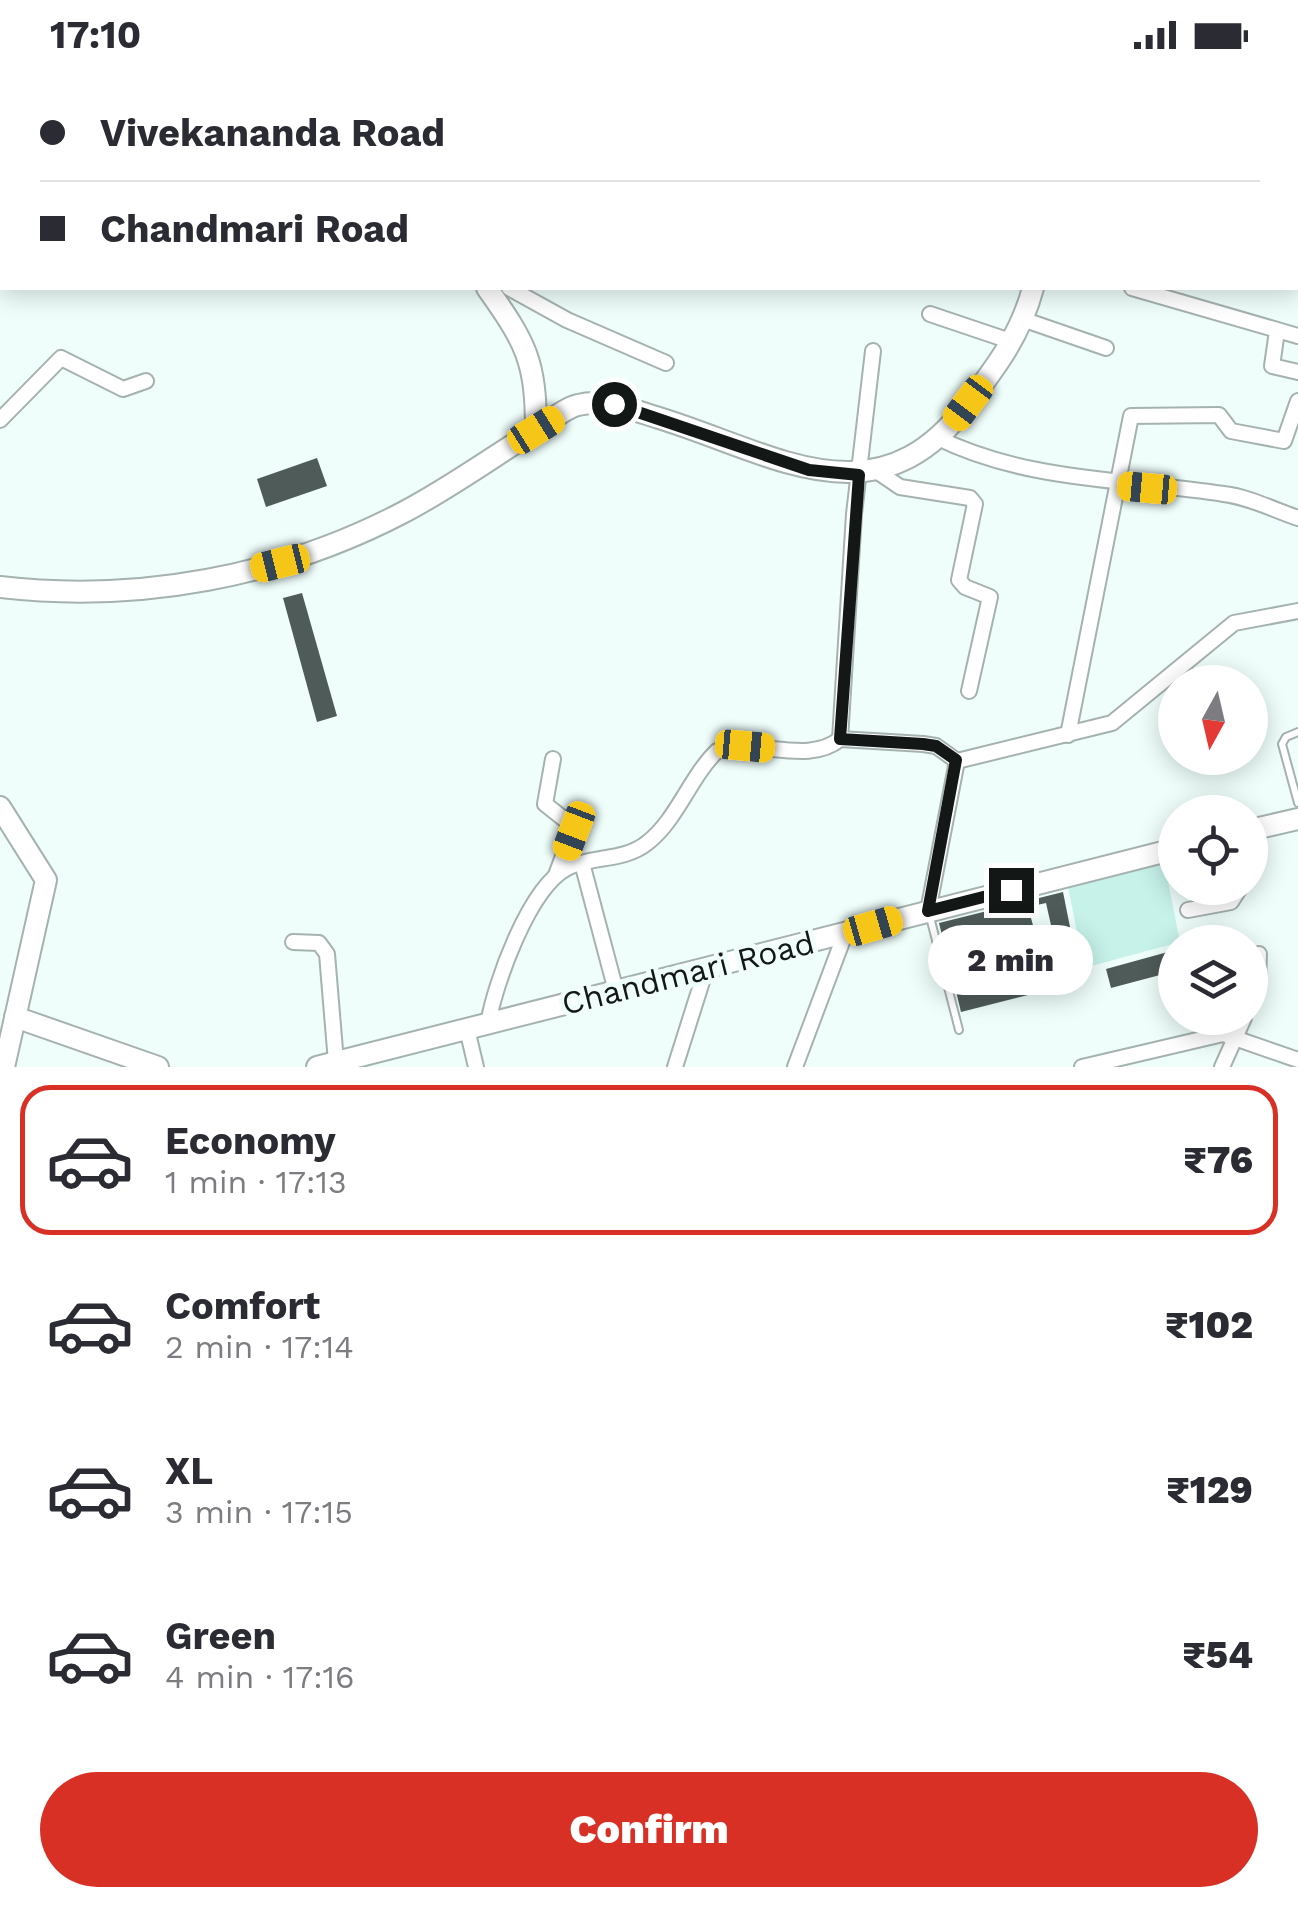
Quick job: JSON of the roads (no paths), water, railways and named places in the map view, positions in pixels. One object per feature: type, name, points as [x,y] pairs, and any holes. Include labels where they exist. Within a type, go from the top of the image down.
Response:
[{"type":"main road","points":[[488,290],[522,338],[536,380],[536,430]]},
{"type":"main road","points":[[0,587],[52,593],[174,588],[280,563],[403,513],[576,405],[614,404],[809,470],[867,472],[894,464],[949,428],[1013,342],[1033,290]]},
{"type":"main road","points":[[0,807],[46,880],[4,1067]]},
{"type":"main road","points":[[1268,826],[1298,819]]},
{"type":"main road","name":"Chandmari Road","points":[[327,1064],[1158,853]]},
{"type":"main road","points":[[15,1017],[158,1067]]},
{"type":"street","points":[[513,290],[567,320],[666,363]]},
{"type":"street","points":[[1165,292],[1298,336]]},
{"type":"street","points":[[930,314],[1013,342]]},
{"type":"street","points":[[1024,320],[1106,348]]},
{"type":"street","points":[[1278,331],[1272,366],[1298,372]]},
{"type":"street","points":[[840,739],[867,472],[873,351]]},
{"type":"street","points":[[0,420],[61,358],[123,389],[134,389],[146,381]]},
{"type":"street","points":[[1068,735],[1133,414],[1219,415],[1231,430],[1284,441],[1298,401]]},
{"type":"street","points":[[936,437],[986,457],[1116,485],[1226,494],[1298,518]]},
{"type":"street","points":[[867,472],[900,488],[970,498],[976,504],[959,580],[965,587],[990,597],[969,691]]},
{"type":"street","points":[[556,876],[582,863],[618,858],[651,841],[717,751],[745,746],[818,750],[840,739],[936,746],[956,760],[1068,735],[1126,714],[1234,623],[1298,611]]},
{"type":"street","points":[[476,1067],[478,1026],[497,982],[556,876],[574,827],[544,804],[554,759]]},
{"type":"street","points":[[928,911],[956,760]]},
{"type":"street","points":[[582,863],[616,991]]},
{"type":"street","points":[[1188,910],[1215,905]]},
{"type":"street","points":[[795,1067],[846,934]]},
{"type":"street","points":[[293,942],[319,943],[328,954],[327,1064]]},
{"type":"street","points":[[675,1067],[706,969]]},
{"type":"street","points":[[1082,1067],[1205,1036],[1236,1035],[1298,1060]]},
{"type":"street","points":[[1222,1067],[1236,1035]]},
{"type":"lane","points":[[1298,732],[1286,736],[1282,744],[1298,803]]},
{"type":"lane","points":[[928,911],[959,1030]]}]
